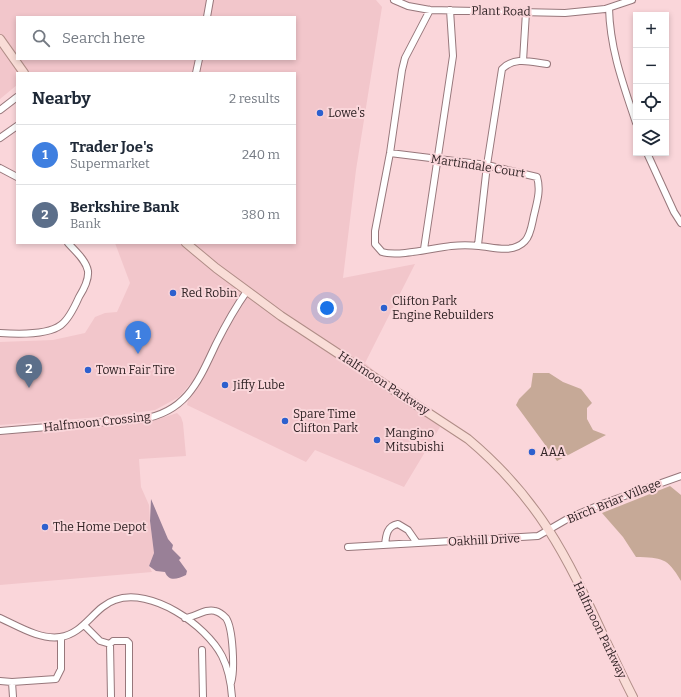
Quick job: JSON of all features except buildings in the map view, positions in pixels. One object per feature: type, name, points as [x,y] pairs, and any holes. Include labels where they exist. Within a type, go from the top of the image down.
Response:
[{"type":"main road","points":[[0,39],[23,72]]},
{"type":"main road","name":"Halfmoon Parkway","points":[[187,244],[281,316],[468,439],[519,489],[549,530],[572,571],[633,697]]},
{"type":"street","points":[[207,16],[210,0]]},
{"type":"street","name":"Plant Road","points":[[394,0],[408,6],[430,10],[526,12],[580,12],[609,8],[632,0]]},
{"type":"street","points":[[609,8],[612,44],[616,62],[635,120]]},
{"type":"street","name":"Martindale Court","points":[[390,153],[487,165],[538,177],[539,191],[529,234],[525,242],[503,250],[478,246],[457,245],[387,253],[382,252],[375,244],[375,231],[390,153],[402,70],[405,58],[430,10]]},
{"type":"street","points":[[424,249],[453,56],[450,10]]},
{"type":"street","points":[[524,61],[526,12]]},
{"type":"street","points":[[196,72],[198,60]]},
{"type":"street","points":[[478,246],[487,165],[502,68],[508,63],[524,61],[547,64]]},
{"type":"street","points":[[0,110],[16,98]]},
{"type":"street","points":[[0,138],[16,127]]},
{"type":"street","points":[[648,156],[674,212],[681,223]]},
{"type":"street","points":[[0,168],[16,176]]},
{"type":"street","points":[[0,333],[38,332],[54,329],[61,325],[75,306],[88,278],[88,270],[84,262],[69,244]]},
{"type":"street","name":"Halfmoon Crossing","points":[[0,431],[155,417],[165,413],[180,403],[193,389],[224,327],[247,291]]},
{"type":"street","name":"Birch Briar Village","points":[[549,530],[569,518],[602,504],[681,476]]},
{"type":"street","points":[[385,545],[388,529],[398,524],[408,530],[417,543]]},
{"type":"street","name":"Oakhill Drive","points":[[348,547],[525,538],[538,536],[549,530]]},
{"type":"street","points":[[0,618],[32,632],[54,638],[75,632],[108,603],[125,597],[143,598],[185,618],[206,635],[215,645],[227,667],[232,697]]},
{"type":"street","points":[[185,618],[210,610],[218,612],[225,617],[228,624],[233,660],[231,686]]},
{"type":"street","points":[[84,625],[100,641],[110,644],[113,641],[127,641],[129,643],[129,697]]},
{"type":"street","points":[[0,681],[12,682],[56,679],[61,669],[61,637]]},
{"type":"street","points":[[110,644],[112,697]]},
{"type":"street","points":[[202,650],[203,697]]},
{"type":"street","points":[[12,682],[13,697]]},
{"type":"shaded area","points":[[0,0],[376,0],[382,7],[356,170],[343,278],[415,264],[365,363],[440,427],[404,487],[315,450],[306,462],[187,405],[191,383],[179,397],[155,410],[113,416],[0,425],[0,342],[53,340],[85,333],[95,317],[105,313],[117,312],[130,283],[115,244],[296,244],[296,72],[16,72],[16,86],[0,99]]},
{"type":"shaded area","points":[[533,373],[549,373],[563,382],[581,389],[592,403],[587,408],[587,419],[593,430],[606,435],[557,461],[516,405],[519,399],[531,387]]},
{"type":"shaded area","points":[[177,413],[181,417],[183,423],[186,456],[139,459],[141,487],[149,505],[154,553],[149,566],[152,572],[0,585],[0,435],[153,421]]},
{"type":"shaded area","points":[[670,486],[681,495],[681,581],[672,567],[663,560],[636,557],[623,537],[602,513]]},
{"type":"shaded area","points":[[151,499],[168,539],[173,545],[172,549],[181,558],[179,560],[187,571],[186,575],[174,579],[169,577],[165,572],[156,571],[149,566],[154,553],[150,521]]},
{"type":"place","name":"Lowe's","points":[[320,113]]},
{"type":"place","name":"Red Robin","points":[[173,293]]},
{"type":"place","name":"Clifton Park Engine Rebuilders","points":[[384,308]]},
{"type":"place","name":"Trader Joe's","points":[[138,354]]},
{"type":"place","name":"Town Fair Tire","points":[[88,370]]},
{"type":"place","name":"Jiffy Lube","points":[[225,385]]},
{"type":"place","name":"Berkshire Bank","points":[[29,388]]},
{"type":"place","name":"Spare Time Clifton Park","points":[[285,421]]},
{"type":"place","name":"Mangino Mitsubishi","points":[[377,440]]},
{"type":"place","name":"AAA","points":[[532,452]]},
{"type":"place","name":"The Home Depot","points":[[45,527]]}]
